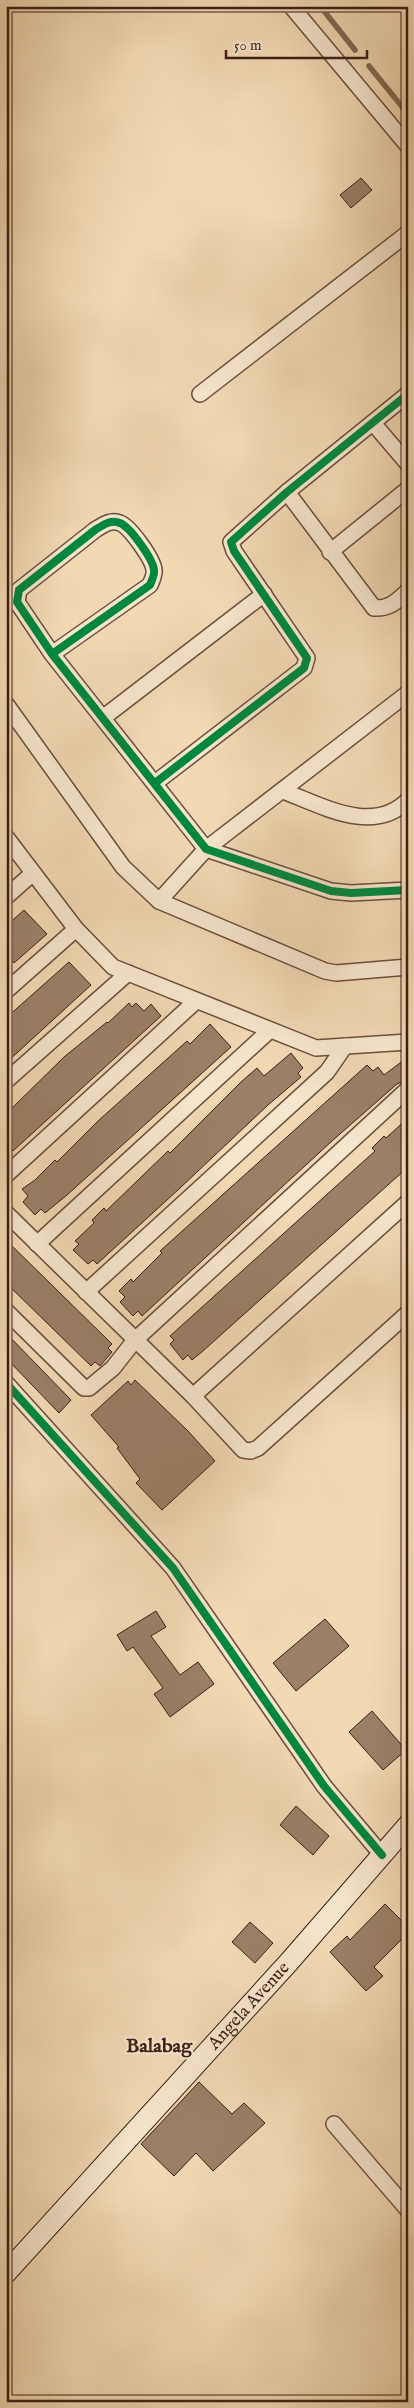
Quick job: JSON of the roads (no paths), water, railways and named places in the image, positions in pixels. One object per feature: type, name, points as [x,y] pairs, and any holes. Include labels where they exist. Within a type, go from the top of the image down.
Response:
[{"type":"main road","name":"Angela Avenue","points":[[6,2273],[282,1969],[408,1825]]},
{"type":"street","points":[[291,6],[408,146]]},
{"type":"street","points":[[200,394],[408,233]]},
{"type":"street","points":[[155,783],[307,664],[306,658],[234,551],[231,542],[287,492],[408,394]]},
{"type":"street","points":[[373,423],[408,464]]},
{"type":"street","points":[[330,552],[408,489]]},
{"type":"street","points":[[287,492],[330,552],[374,608],[384,609],[389,607],[408,591]]},
{"type":"street","points":[[52,654],[150,585],[154,570],[148,555],[132,533],[120,523],[108,522],[95,530],[19,590],[17,602],[52,654],[104,717],[206,849],[331,891],[351,894],[408,890]]},
{"type":"street","points":[[104,717],[264,594]]},
{"type":"street","points":[[159,901],[206,849],[408,693]]},
{"type":"street","points":[[6,704],[123,867],[159,901],[325,971],[336,973],[408,967]]},
{"type":"street","points":[[283,791],[354,817],[375,817],[405,808]]},
{"type":"street","points":[[6,837],[76,930],[113,967],[316,1048],[408,1042]]},
{"type":"street","points":[[6,897],[33,873]]},
{"type":"street","points":[[6,991],[76,930]]},
{"type":"street","points":[[6,1081],[128,974]]},
{"type":"street","points":[[6,1175],[196,1001]]},
{"type":"street","points":[[37,1244],[270,1030]]},
{"type":"street","points":[[86,1292],[327,1072],[345,1046]]},
{"type":"street","points":[[6,1311],[84,1388],[94,1385],[113,1368],[135,1340],[408,1089]]},
{"type":"street","points":[[193,1396],[408,1202]]},
{"type":"street","points":[[6,1213],[193,1396],[243,1450],[251,1451],[408,1313]]},
{"type":"street","points":[[6,1383],[173,1568],[324,1786],[382,1855]]},
{"type":"street","points":[[334,2124],[408,2210]]},
{"type":"waterway","points":[[320,6],[355,50]]},
{"type":"waterway","points":[[369,66],[408,114]]},
{"type":"district","name":"Balabag","points":[[159,2046]]}]
